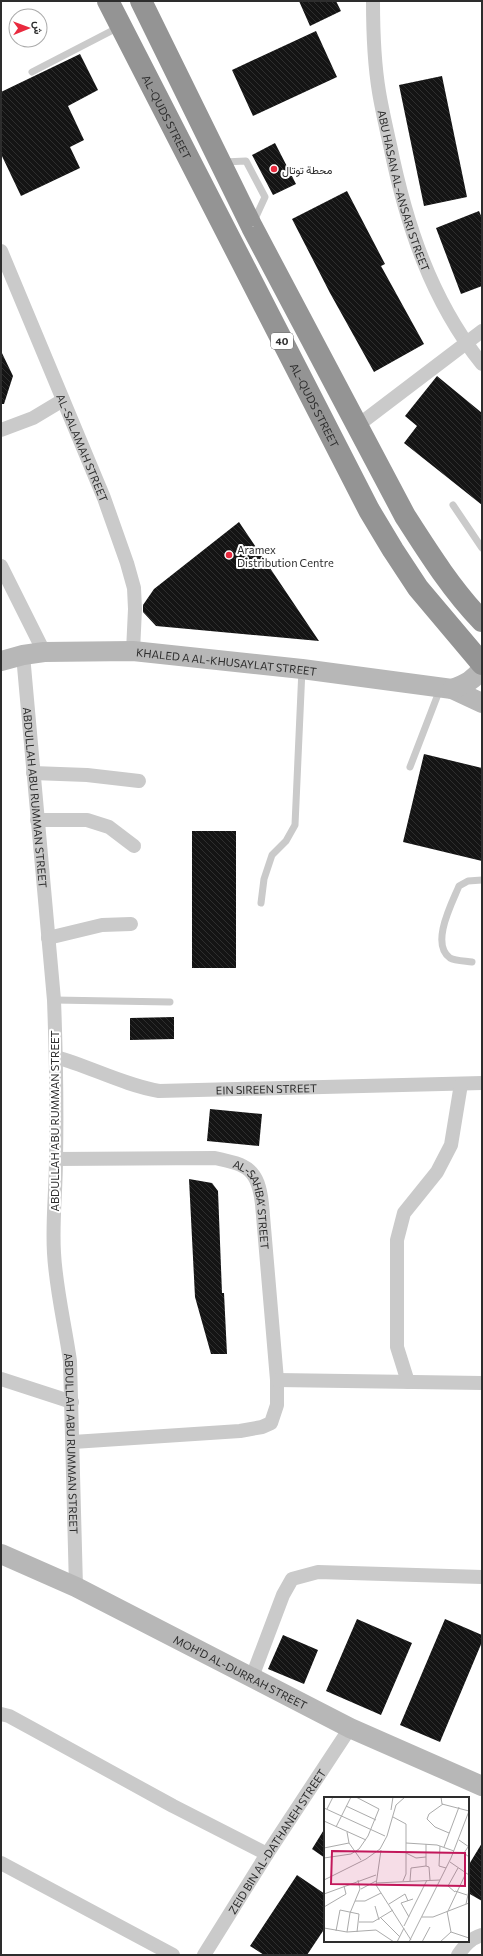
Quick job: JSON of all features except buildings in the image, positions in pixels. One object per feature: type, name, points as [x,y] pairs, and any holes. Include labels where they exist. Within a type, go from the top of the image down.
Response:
[{"type":"highway","name":"AL-QUDS STREET","points":[[108,1],[369,510],[418,588],[482,664]]},
{"type":"highway","name":"40","points":[[141,1],[252,227],[409,522],[471,610],[482,621]]},
{"type":"street","name":"ABU HASAN AL-ANSARI STREET","points":[[373,1],[378,90],[399,190],[416,245],[435,288],[465,342],[482,364]]},
{"type":"street","name":"AL-SALAMAH STREET","points":[[1,251],[23,300],[104,498],[127,563],[134,588],[135,609],[133,651]]},
{"type":"street","points":[[357,426],[465,342],[482,331]]},
{"type":"street","points":[[1,430],[33,418],[63,400]]},
{"type":"street","points":[[1,566],[44,652]]},
{"type":"street","name":"KHALED A AL-KHUSAYLAT STREET","points":[[1,661],[23,654],[44,652],[133,651],[302,669],[446,688],[482,703]]},
{"type":"street","name":"ABDULLAH ABU RUMMAN STREET","points":[[23,654],[54,1000],[56,1057],[54,1252],[60,1310],[67,1338],[70,1361],[76,1587]]},
{"type":"street","name":"KHALED A AL-KHUSAYLAT STREET","points":[[446,688],[468,683],[476,678],[482,668]]},
{"type":"street","points":[[33,773],[87,775],[139,780]]},
{"type":"street","points":[[37,820],[87,820],[109,827],[134,846]]},
{"type":"street","points":[[48,938],[102,925],[131,924]]},
{"type":"street","name":"EIN SIREEN STREET","points":[[56,1057],[82,1065],[140,1088],[159,1091],[482,1083]]},
{"type":"street","points":[[408,1382],[397,1347],[397,1240],[404,1213],[437,1172],[451,1145],[461,1084]]},
{"type":"street","name":"AL-SAHBA‘ STREET","points":[[56,1159],[215,1158],[236,1162],[252,1172],[260,1186],[277,1380],[277,1405],[271,1423],[262,1427],[240,1431],[72,1442]]},
{"type":"street","points":[[1,1379],[72,1402]]},
{"type":"street","points":[[277,1380],[482,1383]]},
{"type":"street","name":"MOH'D AL-DURRAH STREET","points":[[1,1554],[76,1587],[350,1728],[482,1786]]},
{"type":"street","points":[[252,1677],[283,1595],[292,1579],[318,1572],[482,1577]]},
{"type":"street","points":[[1,1714],[25,1725],[174,1806],[267,1854]]},
{"type":"street","name":"ZEID BIN AL-DATHANEH STREET","points":[[204,1955],[267,1854],[350,1728]]},
{"type":"street","points":[[1,1862],[173,1955]]},
{"type":"street","points":[[469,1941],[482,1935]]},
{"type":"street","points":[[458,1955],[464,1945],[468,1942]]},
{"type":"lane","points":[[32,72],[121,26]]},
{"type":"lane","points":[[453,505],[482,548]]},
{"type":"lane","points":[[261,903],[264,879],[272,856],[286,841],[295,825],[302,669]]},
{"type":"lane","points":[[410,767],[446,688]]},
{"type":"lane","points":[[472,962],[451,959],[445,953],[441,941],[443,930],[459,886],[468,881],[482,880]]},
{"type":"lane","points":[[54,1000],[170,1002]]},
{"type":"place","name":"محطة توتال","points":[[274,169]]},
{"type":"place","name":"Aramex Distribution Centre","points":[[229,555]]}]
